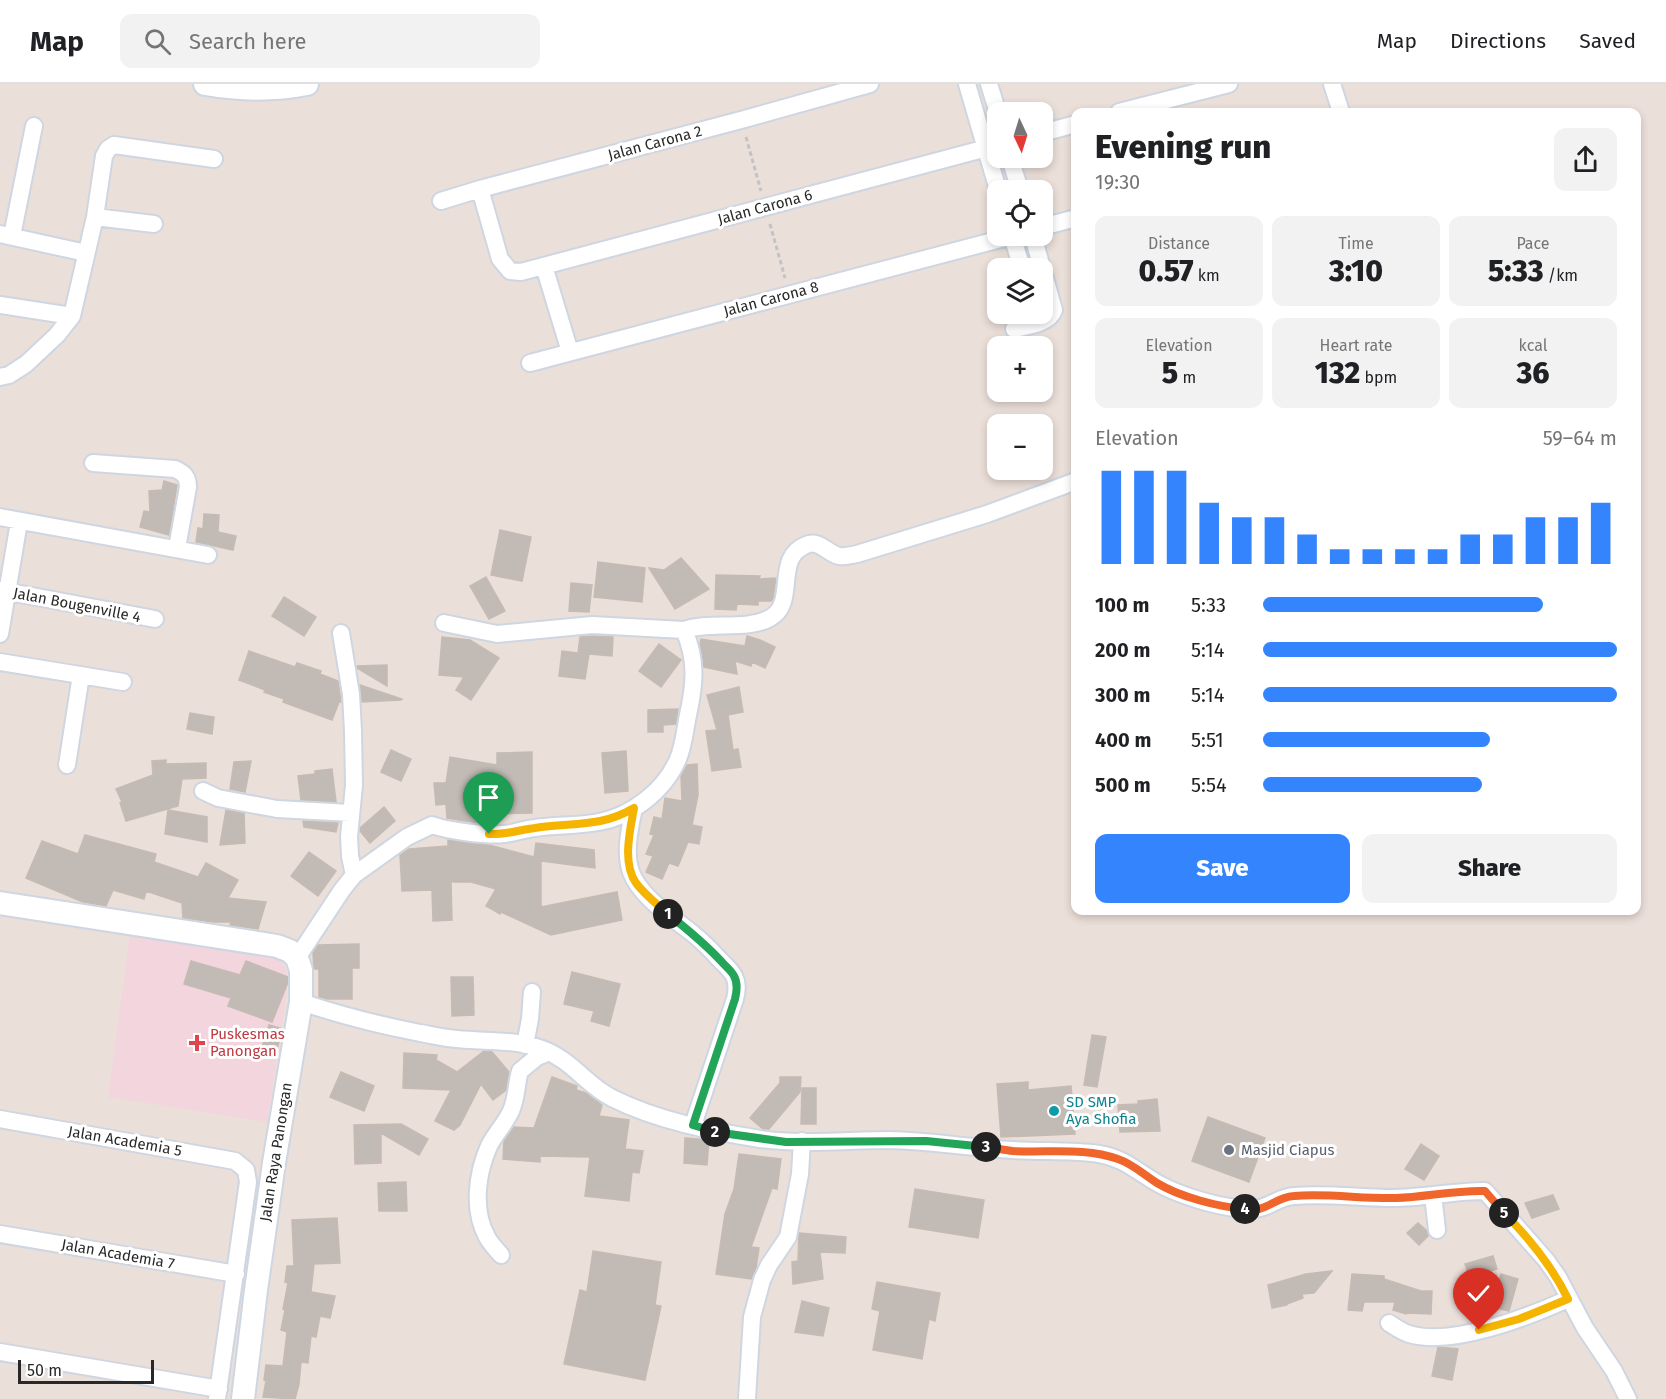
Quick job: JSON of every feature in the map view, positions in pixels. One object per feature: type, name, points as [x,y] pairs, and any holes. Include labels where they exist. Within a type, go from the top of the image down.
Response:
[{"type":"street","points":[[205,84],[233,89],[279,89],[307,84]]},
{"type":"street","name":"Jalan Carona 2","points":[[441,201],[870,84]]},
{"type":"street","points":[[967,84],[987,136]]},
{"type":"street","points":[[989,84],[995,102]]},
{"type":"street","points":[[1135,108],[1229,84]]},
{"type":"street","points":[[1332,84],[1340,108]]},
{"type":"street","points":[[1053,130],[1071,125]]},
{"type":"street","points":[[34,126],[6,235],[86,253]]},
{"type":"street","points":[[0,377],[9,375],[26,364],[72,316],[95,217],[104,156],[108,149],[114,146],[214,159]]},
{"type":"street","name":"Jalan Carona 6","points":[[480,189],[500,259],[510,271],[521,272],[987,147]]},
{"type":"street","points":[[95,217],[154,224]]},
{"type":"street","points":[[1053,224],[1071,219]]},
{"type":"street","name":"Jalan Carona 8","points":[[530,363],[987,243]]},
{"type":"street","points":[[544,266],[570,352]]},
{"type":"street","points":[[0,305],[72,316]]},
{"type":"street","points":[[1014,329],[1024,324]]},
{"type":"street","points":[[93,463],[175,469],[185,475],[188,487],[177,548]]},
{"type":"street","points":[[444,623],[497,634],[592,625],[684,630],[695,626],[757,623],[772,617],[784,602],[786,569],[791,558],[800,548],[809,543],[820,545],[833,554],[843,556],[857,554],[987,514],[1071,483]]},
{"type":"street","points":[[0,517],[208,555]]},
{"type":"street","points":[[0,634],[3,590],[19,522]]},
{"type":"street","name":"Jalan Bougenville 4","points":[[3,590],[155,619]]},
{"type":"street","points":[[0,903],[277,946],[290,951],[297,958],[354,874],[407,837],[432,825],[445,830],[501,835],[535,828],[599,822],[621,816],[661,787],[678,760],[693,691],[692,651],[684,630]]},
{"type":"street","points":[[341,633],[351,694],[354,763],[349,837],[354,874]]},
{"type":"street","points":[[0,662],[123,682]]},
{"type":"street","points":[[67,765],[81,675]]},
{"type":"street","points":[[203,790],[218,798],[277,809],[351,813]]},
{"type":"street","points":[[634,808],[628,857],[635,882],[707,947],[729,969],[736,982],[735,999],[693,1125]]},
{"type":"street","name":"Jalan Raya Panongan","points":[[243,1399],[274,1163],[301,1002],[301,970],[297,958]]},
{"type":"street","points":[[525,1045],[532,992]]},
{"type":"street","points":[[301,1002],[364,1021],[397,1028],[455,1039],[525,1045],[549,1052],[562,1058],[610,1097],[657,1116],[716,1132],[802,1142],[926,1141],[1013,1150],[1077,1151],[1119,1159],[1160,1185],[1234,1208],[1258,1209],[1281,1198],[1314,1194],[1395,1198],[1485,1191],[1546,1260],[1558,1277],[1568,1299],[1614,1371],[1628,1399]]},
{"type":"street","points":[[501,1255],[487,1237],[481,1221],[477,1201],[480,1174],[489,1145],[501,1130],[511,1110],[520,1071],[537,1057],[549,1052]]},
{"type":"street","name":"Jalan Academia 5","points":[[0,1119],[234,1161],[246,1170],[248,1182],[236,1274]]},
{"type":"street","points":[[747,1399],[752,1317],[762,1280],[788,1237],[800,1173],[802,1142]]},
{"type":"street","points":[[1433,1196],[1437,1230]]},
{"type":"street","name":"Jalan Academia 7","points":[[0,1234],[236,1274]]},
{"type":"street","points":[[0,1352],[218,1394],[236,1274]]},
{"type":"street","points":[[1389,1323],[1406,1334],[1439,1338],[1519,1319],[1568,1299]]},
{"type":"shaded area","name":"Puskesmas Panongan","points":[[130,934],[277,955],[286,970],[287,990],[267,1122],[108,1097]]},
{"type":"building","points":[[164,481],[177,485],[169,535],[140,527],[144,511],[150,512],[149,491],[162,490]]},
{"type":"building","points":[[204,514],[219,515],[218,532],[236,536],[233,550],[196,542],[198,528],[203,529]]},
{"type":"building","points":[[500,530],[531,537],[522,581],[491,575]]},
{"type":"building","points":[[681,558],[709,589],[675,609],[649,568],[664,570]]},
{"type":"building","points":[[598,562],[645,568],[642,602],[594,597]]},
{"type":"building","points":[[716,575],[760,576],[759,579],[776,578],[773,599],[758,601],[758,605],[737,604],[736,610],[715,609]]},
{"type":"building","points":[[486,577],[505,611],[489,619],[470,586]]},
{"type":"building","points":[[571,583],[592,585],[589,612],[569,611]]},
{"type":"building","points":[[284,597],[316,617],[304,636],[272,616]]},
{"type":"building","points":[[747,636],[775,647],[765,668],[752,662],[751,666],[735,661],[737,674],[704,667],[701,639],[745,646]]},
{"type":"building","points":[[442,637],[470,640],[499,658],[471,700],[456,690],[464,677],[439,675]]},
{"type":"building","points":[[580,637],[613,637],[612,656],[589,654],[585,679],[559,676],[562,651],[578,653]]},
{"type":"building","points":[[659,644],[681,660],[661,687],[639,671]]},
{"type":"building","points":[[249,651],[295,667],[297,663],[321,671],[320,674],[338,681],[341,702],[332,720],[283,702],[284,699],[239,680]]},
{"type":"building","points":[[387,665],[387,686],[357,668],[357,666]]},
{"type":"building","points":[[360,685],[402,699],[362,702]]},
{"type":"building","points":[[739,687],[743,712],[728,715],[733,750],[738,749],[741,767],[712,771],[706,731],[717,730],[707,695]]},
{"type":"building","points":[[678,709],[676,724],[663,725],[663,732],[648,732],[648,710]]},
{"type":"building","points":[[190,713],[214,717],[212,734],[187,729]]},
{"type":"building","points":[[391,750],[411,759],[401,781],[381,772]]},
{"type":"building","points":[[626,751],[628,791],[605,793],[602,753]]},
{"type":"building","points":[[532,752],[532,813],[479,814],[479,823],[447,818],[446,804],[436,805],[434,783],[446,783],[450,757],[497,765],[497,753]]},
{"type":"building","points":[[166,760],[166,764],[206,763],[206,778],[182,779],[178,806],[126,821],[120,803],[122,802],[116,789],[153,775],[152,761]]},
{"type":"building","points":[[251,761],[245,792],[230,789],[234,762]]},
{"type":"building","points":[[697,764],[698,795],[692,825],[702,827],[699,844],[688,842],[678,866],[669,863],[662,879],[646,872],[653,856],[646,854],[654,835],[650,834],[654,817],[662,819],[665,798],[682,801],[681,776],[687,765]]},
{"type":"building","points":[[332,769],[336,802],[301,800],[298,776]]},
{"type":"building","points":[[384,807],[395,821],[370,843],[360,828]]},
{"type":"building","points":[[168,810],[207,817],[207,842],[165,834]]},
{"type":"building","points":[[226,810],[244,813],[245,843],[220,845]]},
{"type":"building","points":[[303,821],[338,823],[336,832],[304,827]]},
{"type":"building","points":[[85,835],[156,854],[154,862],[198,877],[206,863],[238,880],[228,898],[266,902],[258,929],[230,925],[231,922],[183,918],[182,903],[146,891],[144,899],[113,890],[106,906],[83,902],[26,878],[42,841],[78,854]]},
{"type":"building","points":[[448,840],[489,845],[534,857],[536,843],[594,850],[595,868],[541,861],[541,907],[617,892],[622,920],[551,935],[486,906],[496,889],[471,882],[451,882],[452,920],[433,921],[432,890],[402,891],[400,855],[409,849],[448,846]]},
{"type":"building","points":[[309,852],[336,871],[318,896],[291,876]]},
{"type":"building","points":[[359,944],[359,968],[352,968],[352,999],[319,997],[319,969],[314,969],[313,953],[318,945]]},
{"type":"building","points":[[191,961],[240,975],[246,961],[288,977],[272,1022],[228,1006],[231,998],[184,984]]},
{"type":"building","points":[[572,972],[620,984],[609,1026],[591,1021],[594,1011],[564,1004]]},
{"type":"building","points":[[451,977],[473,977],[474,1015],[452,1016]]},
{"type":"building","points":[[269,1025],[283,1029],[276,1052],[262,1047]]},
{"type":"building","points":[[1092,1035],[1106,1037],[1097,1087],[1084,1085]]},
{"type":"building","points":[[484,1051],[492,1052],[509,1072],[506,1090],[493,1100],[481,1084],[460,1125],[454,1130],[435,1121],[451,1090],[403,1088],[404,1053],[437,1055],[436,1060],[457,1072]]},
{"type":"building","points":[[341,1072],[374,1086],[364,1111],[330,1097]]},
{"type":"building","points":[[552,1077],[577,1086],[576,1090],[586,1093],[602,1105],[599,1116],[629,1120],[625,1149],[643,1151],[639,1173],[632,1172],[629,1201],[585,1196],[590,1157],[540,1156],[540,1162],[503,1159],[504,1141],[514,1127],[534,1128]]},
{"type":"building","points":[[780,1077],[801,1077],[800,1092],[769,1129],[763,1129],[750,1118],[780,1083]]},
{"type":"building","points":[[1028,1082],[1028,1090],[1071,1086],[1075,1134],[1001,1137],[997,1084]]},
{"type":"building","points":[[802,1088],[816,1088],[816,1124],[801,1124]]},
{"type":"building","points":[[1157,1099],[1160,1131],[1120,1132],[1118,1105],[1138,1104],[1138,1101]]},
{"type":"building","name":"Masjid Ciapus","points":[[1208,1117],[1265,1138],[1249,1182],[1192,1161]]},
{"type":"building","points":[[401,1124],[428,1139],[419,1155],[381,1133],[381,1163],[355,1164],[354,1125]]},
{"type":"building","points":[[685,1138],[709,1140],[707,1165],[684,1163]]},
{"type":"building","points":[[1421,1144],[1439,1156],[1424,1180],[1405,1169]]},
{"type":"building","points":[[739,1154],[781,1159],[777,1189],[772,1188],[751,1247],[759,1248],[756,1268],[751,1279],[716,1274],[725,1214],[734,1189]]},
{"type":"building","points":[[406,1182],[407,1211],[379,1211],[378,1183]]},
{"type":"building","points":[[915,1189],[984,1200],[978,1238],[909,1227]]},
{"type":"building","points":[[1553,1195],[1559,1209],[1532,1218],[1525,1203]]},
{"type":"building","points":[[337,1218],[340,1263],[314,1264],[311,1292],[335,1296],[330,1318],[320,1316],[316,1337],[311,1336],[308,1363],[301,1362],[295,1399],[263,1397],[266,1365],[283,1366],[287,1332],[281,1330],[288,1283],[285,1282],[287,1266],[294,1266],[292,1220]]},
{"type":"building","points":[[1418,1223],[1427,1231],[1428,1236],[1419,1245],[1407,1233]]},
{"type":"building","points":[[799,1233],[846,1237],[845,1253],[820,1252],[823,1279],[793,1284],[792,1262],[798,1261]]},
{"type":"building","points":[[593,1251],[661,1262],[655,1305],[661,1306],[645,1380],[564,1364],[580,1290],[587,1292]]},
{"type":"building","points":[[1493,1256],[1497,1269],[1469,1277],[1465,1264]]},
{"type":"building","points":[[1332,1271],[1314,1293],[1302,1294],[1303,1298],[1272,1308],[1268,1285],[1306,1274]]},
{"type":"building","points":[[1352,1274],[1384,1276],[1384,1279],[1421,1291],[1432,1291],[1431,1314],[1406,1314],[1393,1310],[1395,1302],[1364,1302],[1362,1311],[1348,1310]]},
{"type":"building","points":[[1501,1274],[1518,1279],[1509,1311],[1492,1307]]},
{"type":"building","points":[[877,1282],[940,1293],[935,1321],[929,1319],[922,1359],[873,1350],[880,1311],[872,1309]]},
{"type":"building","points":[[802,1301],[829,1308],[823,1336],[795,1332]]},
{"type":"building","points":[[1438,1347],[1458,1349],[1452,1380],[1432,1376]]},
{"type":"place","name":"Puskesmas Panongan","points":[[197,1043]]},
{"type":"place","name":"SD SMP Aya Shofia","points":[[1054,1111]]},
{"type":"place","name":"Masjid Ciapus","points":[[1229,1150]]},
{"type":"route","points":[[489,834],[501,835],[535,828],[599,822],[621,816],[634,808],[628,857],[635,882],[707,947],[729,969],[736,982],[735,999],[693,1125],[716,1132],[786,1142],[926,1141],[1013,1150],[1077,1151],[1104,1155],[1131,1165],[1160,1185],[1234,1208],[1258,1209],[1281,1198],[1314,1194],[1395,1198],[1485,1191],[1546,1260],[1558,1277],[1568,1299],[1519,1319],[1479,1330]]}]
